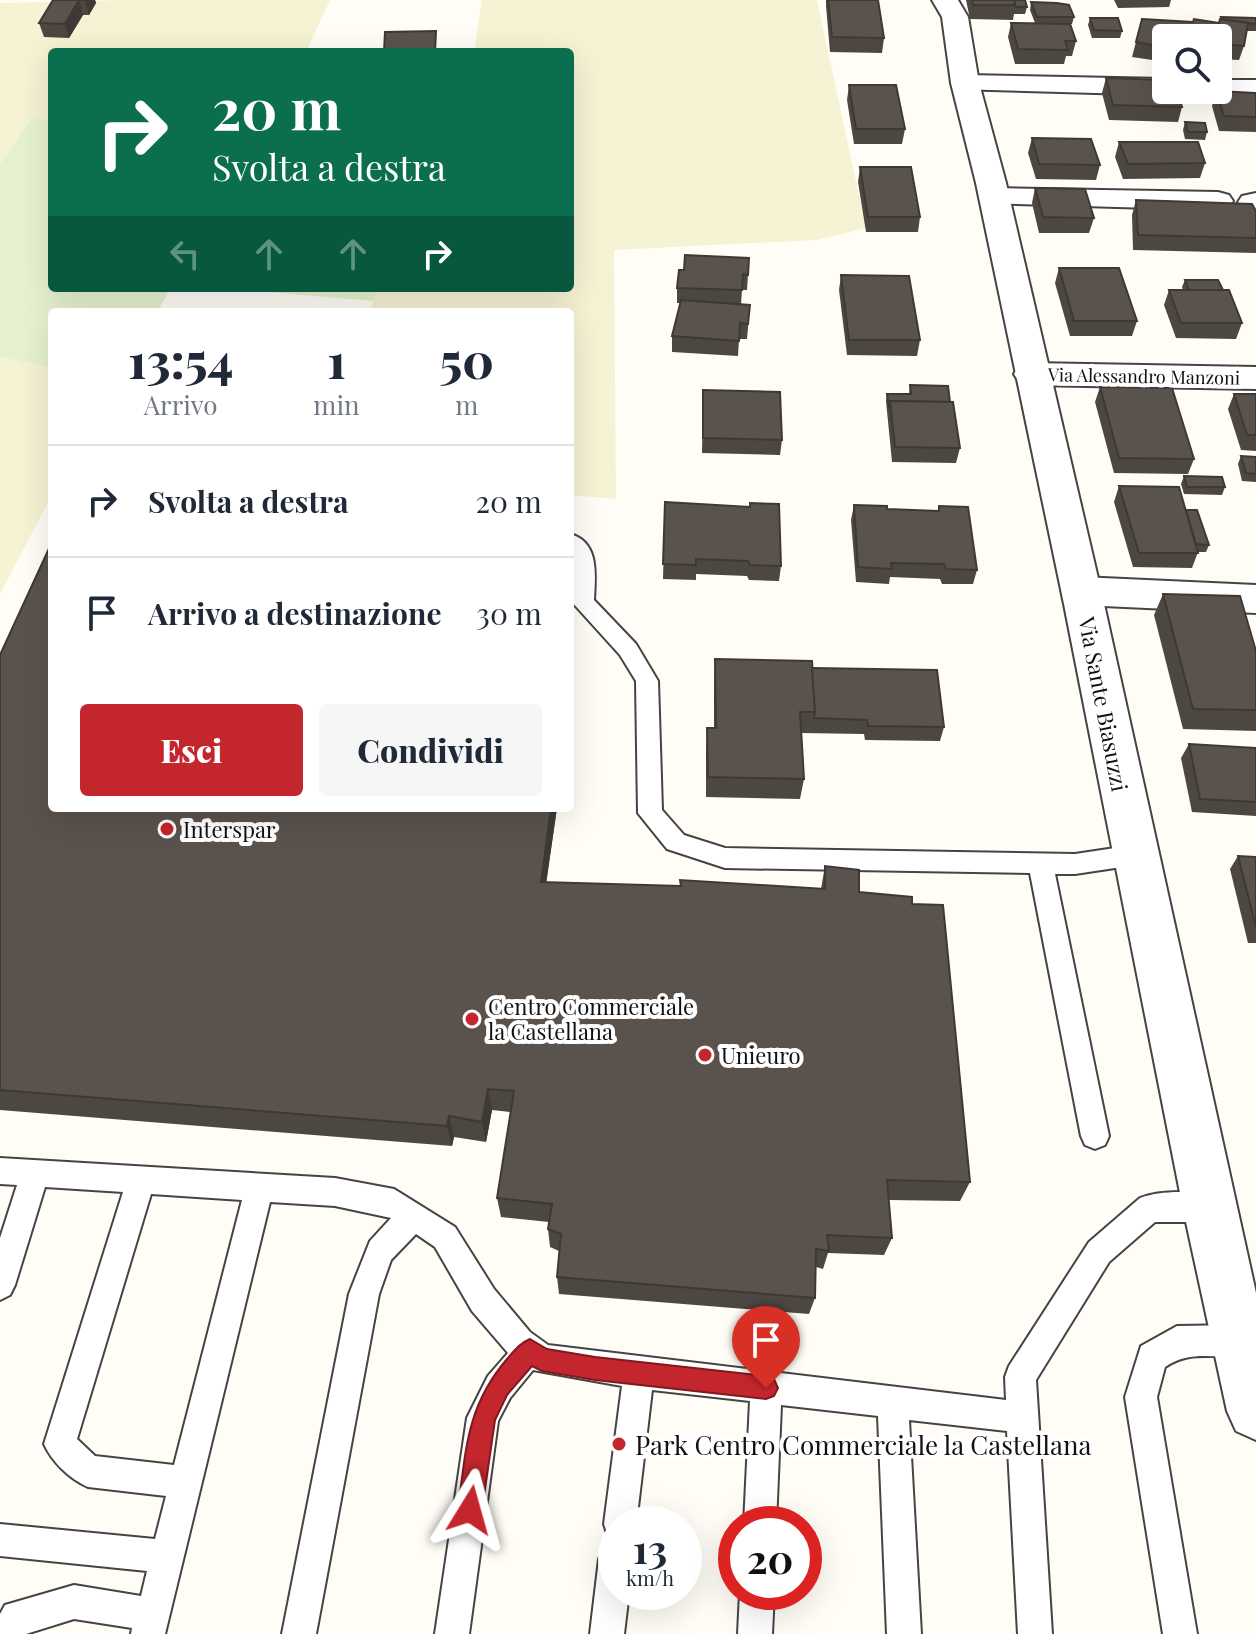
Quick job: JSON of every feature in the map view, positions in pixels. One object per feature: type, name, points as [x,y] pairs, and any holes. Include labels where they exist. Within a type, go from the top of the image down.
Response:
[{"type":"street","name":"Via Sante Biasuzzi","points":[[945,0],[955,17],[965,83],[994,197],[1081,591],[1209,1208],[1256,1411]]},
{"type":"street","points":[[965,83],[1152,87]]},
{"type":"street","points":[[1232,88],[1256,88]]},
{"type":"street","points":[[994,197],[1218,201]]},
{"type":"street","name":"Via Alessandro Manzoni","points":[[1031,374],[1256,378]]},
{"type":"street","points":[[1081,591],[1256,599]]},
{"type":"lane","points":[[574,546],[585,560],[583,602],[641,664],[647,681],[650,813],[676,842],[725,858],[1075,864],[1135,855]]},
{"type":"lane","points":[[1040,863],[1095,1136]]},
{"type":"lane","points":[[0,1171],[335,1192],[394,1203],[445,1237],[483,1300],[519,1343],[542,1359],[639,1374],[1021,1417]]},
{"type":"lane","points":[[0,1285],[35,1173]]},
{"type":"lane","points":[[141,1180],[60,1444],[88,1471],[186,1482]]},
{"type":"lane","points":[[7,1634],[17,1617],[74,1602],[150,1624],[259,1187]]},
{"type":"lane","points":[[1035,1634],[1020,1377],[1099,1252],[1150,1208],[1209,1208]]},
{"type":"lane","points":[[299,1634],[364,1294],[380,1251],[413,1216]]},
{"type":"lane","points":[[1180,1634],[1141,1397],[1152,1357],[1177,1341],[1240,1340]]},
{"type":"lane","points":[[452,1634],[483,1418],[499,1387],[530,1350]]},
{"type":"lane","points":[[622,1506],[639,1374]]},
{"type":"lane","points":[[761,1506],[766,1388]]},
{"type":"lane","points":[[893,1403],[904,1634]]},
{"type":"lane","points":[[0,1540],[167,1557]]},
{"type":"lane","points":[[607,1634],[610,1610]]},
{"type":"lane","points":[[755,1634],[756,1610]]},
{"type":"shaded area","points":[[330,0],[308,48],[48,48],[48,120],[31,118],[0,164],[0,3]]},
{"type":"shaded area","points":[[482,0],[817,0],[866,228],[817,240],[614,250],[616,499],[574,495],[574,308],[371,308],[376,292],[574,292],[574,48],[475,48]]},
{"type":"shaded area","points":[[0,357],[48,367],[48,503],[0,594]]},
{"type":"green space","points":[[31,118],[48,120],[48,292],[169,292],[159,308],[48,308],[48,367],[0,357],[0,164]]},
{"type":"green space","points":[[269,292],[376,292],[373,301]]},
{"type":"building","points":[[53,0],[79,0],[65,24],[39,23]]},
{"type":"building","points":[[828,0],[878,0],[884,38],[832,37]]},
{"type":"building","points":[[972,0],[1014,0],[1016,5],[973,5]]},
{"type":"building","points":[[1014,0],[1025,0],[1027,7],[1016,7]]},
{"type":"building","points":[[1031,2],[1069,5],[1074,17],[1037,17]]},
{"type":"building","points":[[1090,18],[1118,18],[1122,31],[1094,30]]},
{"type":"building","points":[[1256,18],[1256,24],[1222,19]]},
{"type":"building","points":[[1142,19],[1193,22],[1194,19],[1219,23],[1220,19],[1248,23],[1244,46],[1232,45],[1232,24],[1152,24],[1152,45],[1136,42]]},
{"type":"building","points":[[1011,23],[1070,24],[1076,41],[1065,41],[1068,50],[1018,49]]},
{"type":"building","points":[[436,31],[435,48],[384,48],[385,32]]},
{"type":"building","points":[[1106,78],[1152,80],[1152,104],[1181,104],[1182,107],[1113,105]]},
{"type":"building","points":[[849,85],[896,85],[905,129],[856,129]]},
{"type":"building","points":[[1232,92],[1256,93],[1256,117],[1224,116],[1220,104],[1232,104]]},
{"type":"building","points":[[1185,122],[1205,123],[1207,132],[1188,132]]},
{"type":"building","points":[[1032,138],[1091,139],[1100,165],[1039,164]]},
{"type":"building","points":[[1119,142],[1198,142],[1205,163],[1128,164]]},
{"type":"building","points":[[860,167],[911,167],[920,217],[868,217]]},
{"type":"building","points":[[1035,188],[1085,189],[1094,218],[1043,217]]},
{"type":"building","points":[[1136,200],[1252,204],[1256,211],[1256,238],[1138,235]]},
{"type":"building","points":[[685,255],[749,258],[748,275],[743,274],[742,290],[677,288],[679,270],[684,270]]},
{"type":"building","points":[[1059,268],[1119,268],[1137,321],[1074,321]]},
{"type":"building","points":[[841,275],[909,276],[920,340],[849,340]]},
{"type":"building","points":[[1185,280],[1218,280],[1223,290],[1189,290]]},
{"type":"building","points":[[1169,290],[1229,290],[1242,323],[1181,323]]},
{"type":"building","points":[[681,300],[750,305],[748,324],[740,323],[739,341],[672,336]]},
{"type":"building","points":[[910,385],[948,386],[950,402],[890,401],[889,409],[887,394],[911,394]]},
{"type":"building","points":[[1100,387],[1172,388],[1194,459],[1119,458]]},
{"type":"building","points":[[703,390],[780,392],[782,440],[703,438]]},
{"type":"building","points":[[1234,394],[1256,394],[1256,435],[1247,435]]},
{"type":"building","points":[[890,401],[953,402],[960,448],[895,447]]},
{"type":"building","points":[[1241,456],[1256,457],[1256,474],[1246,473]]},
{"type":"building","points":[[1184,476],[1222,477],[1225,487],[1187,487]]},
{"type":"building","points":[[1119,486],[1179,487],[1198,553],[1139,553]]},
{"type":"building","points":[[665,502],[750,507],[750,503],[779,504],[781,566],[696,559],[696,565],[663,564]]},
{"type":"building","points":[[854,505],[939,511],[939,506],[968,507],[977,570],[946,569],[944,564],[891,563],[892,569],[858,567]]},
{"type":"building","points":[[1186,510],[1197,510],[1209,545],[1196,544]]},
{"type":"building","name":"Centro Commerciale la Castellana","points":[[48,551],[48,812],[550,812],[541,882],[681,886],[680,880],[825,889],[825,866],[859,870],[859,892],[912,897],[912,904],[943,905],[970,1182],[887,1180],[892,1238],[827,1235],[829,1251],[816,1249],[815,1298],[557,1277],[561,1234],[548,1229],[552,1204],[497,1198],[514,1091],[488,1089],[482,1122],[449,1116],[447,1126],[0,1090],[0,655]]},
{"type":"building","points":[[1163,594],[1240,596],[1256,651],[1256,710],[1193,709]]},
{"type":"building","points":[[715,659],[812,661],[815,712],[800,712],[804,779],[708,777],[707,728],[716,728]]},
{"type":"building","points":[[812,668],[937,670],[944,727],[868,726],[867,720],[814,718]]},
{"type":"building","points":[[1189,744],[1256,748],[1256,802],[1200,799]]},
{"type":"building","points":[[1238,856],[1256,857],[1256,927]]},
{"type":"place","name":"Interspar","points":[[167,829]]},
{"type":"place","name":"Centro Commerciale la Castellana","points":[[472,1019]]},
{"type":"place","name":"Unieuro","points":[[705,1055]]},
{"type":"place","name":"Park Centro Commerciale la Castellana","points":[[619,1444]]},
{"type":"route","points":[[470,1510],[483,1418],[499,1387],[530,1350],[542,1359],[595,1368],[766,1388]]}]
